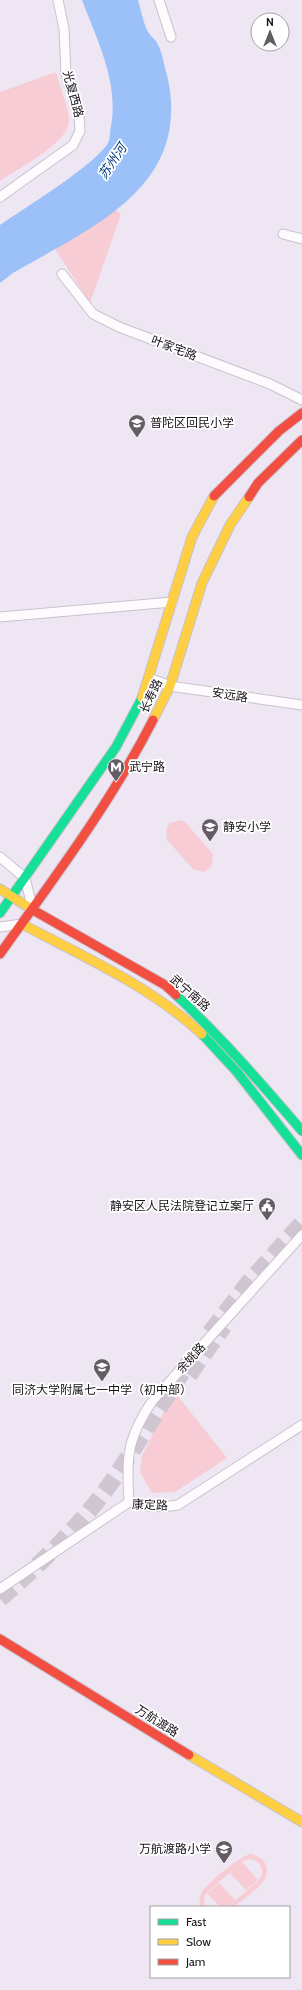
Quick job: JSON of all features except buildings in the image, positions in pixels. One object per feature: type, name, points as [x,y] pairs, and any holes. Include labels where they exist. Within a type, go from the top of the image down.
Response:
[{"type":"main road","name":"长寿路","points":[[0,912],[12,898],[79,797],[116,747],[154,680],[172,602],[192,537],[213,497],[279,431],[302,413]]},
{"type":"main road","name":"长寿路","points":[[0,954],[33,910],[88,831],[132,761],[170,686],[202,583],[230,524],[258,484],[302,440]]},
{"type":"main road","points":[[0,889],[12,898]]},
{"type":"main road","name":"武宁南路","points":[[12,898],[165,985],[206,1023],[251,1071],[302,1131]]},
{"type":"main road","points":[[0,912],[22,924]]},
{"type":"main road","name":"武宁南路","points":[[22,924],[160,1000],[195,1028],[225,1059],[302,1155]]},
{"type":"main road","name":"万航渡路","points":[[0,1639],[194,1758],[302,1822]]},
{"type":"street","name":"光复西路","points":[[0,197],[73,145],[80,131],[79,113],[66,74],[64,29],[58,0]]},
{"type":"street","points":[[159,0],[171,37]]},
{"type":"street","points":[[283,234],[302,239]]},
{"type":"street","name":"叶家宅路","points":[[62,274],[93,314],[119,327],[270,384],[302,400]]},
{"type":"street","points":[[0,618],[172,602]]},
{"type":"street","name":"安远路","points":[[154,680],[170,686],[302,705]]},
{"type":"street","points":[[0,857],[25,878],[33,910]]},
{"type":"street","points":[[0,927],[22,924]]},
{"type":"street","name":"余姚路","points":[[129,1502],[127,1464],[131,1442],[139,1420],[153,1400],[302,1235]]},
{"type":"street","name":"康定路","points":[[0,1589],[129,1502],[141,1506],[166,1507],[178,1505],[302,1425]]},
{"type":"shaded area","points":[[56,72],[68,111],[69,122],[66,130],[60,139],[51,147],[0,181],[0,92]]},
{"type":"shaded area","points":[[116,210],[121,214],[90,303],[55,249]]},
{"type":"shaded area","points":[[181,820],[185,822],[213,854],[212,865],[204,872],[193,869],[167,840],[166,830],[170,823]]},
{"type":"shaded area","points":[[174,1391],[227,1458],[175,1492],[152,1493],[140,1472],[142,1456]]},
{"type":"shaded area","points":[[251,1854],[258,1857],[262,1859],[266,1865],[266,1877],[257,1889],[235,1906],[229,1906],[259,1880],[261,1876],[262,1868],[260,1864],[254,1860],[245,1860],[206,1893],[204,1901],[206,1906],[200,1906],[200,1896],[205,1888],[232,1864]]},
{"type":"shaded area","points":[[242,1862],[258,1880],[246,1890],[230,1873]]},
{"type":"shaded area","points":[[219,1883],[235,1900],[228,1906],[219,1906],[207,1893]]},
{"type":"water","name":"苏州河","points":[[82,0],[138,0],[146,28],[160,49],[167,75],[171,114],[165,147],[151,175],[129,199],[103,220],[13,273],[0,283],[0,225],[76,173],[91,161],[109,141],[113,110],[109,77],[100,46]]},
{"type":"tunnel","points":[[210,1333],[249,1282],[302,1223]]},
{"type":"tunnel","points":[[189,1375],[224,1326]]},
{"type":"tunnel","points":[[0,1599],[61,1542],[103,1494],[191,1360]]},
{"type":"traffic: fast","points":[[0,913],[116,747],[142,698]]},
{"type":"traffic: fast","points":[[176,995],[241,1061],[302,1131]]},
{"type":"traffic: fast","points":[[202,1034],[237,1072],[302,1155]]},
{"type":"traffic: slow","points":[[142,698],[192,537],[214,496]]},
{"type":"traffic: slow","points":[[153,720],[170,686],[202,583],[230,525],[249,497]]},
{"type":"traffic: slow","points":[[0,889],[33,910]]},
{"type":"traffic: slow","points":[[22,924],[116,973],[139,987],[161,1001],[202,1034]]},
{"type":"traffic: slow","points":[[189,1755],[302,1822]]},
{"type":"traffic: jam","points":[[214,496],[279,431],[302,413]]},
{"type":"traffic: jam","points":[[249,497],[258,483],[302,440]]},
{"type":"traffic: jam","points":[[0,954],[61,869],[100,811],[119,781],[153,720]]},
{"type":"traffic: jam","points":[[33,910],[165,985],[176,995]]},
{"type":"traffic: jam","points":[[0,1639],[189,1755]]},
{"type":"place","name":"普陀区回民小学","points":[[137,438]]},
{"type":"place","name":"武宁路","points":[[116,782]]},
{"type":"place","name":"静安小学","points":[[210,842]]},
{"type":"place","name":"静安区人民法院登记立案厅","points":[[267,1221]]},
{"type":"place","name":"同济大学附属七一中学（初中部）","points":[[102,1382]]},
{"type":"place","name":"万航渡路小学","points":[[224,1864]]}]
